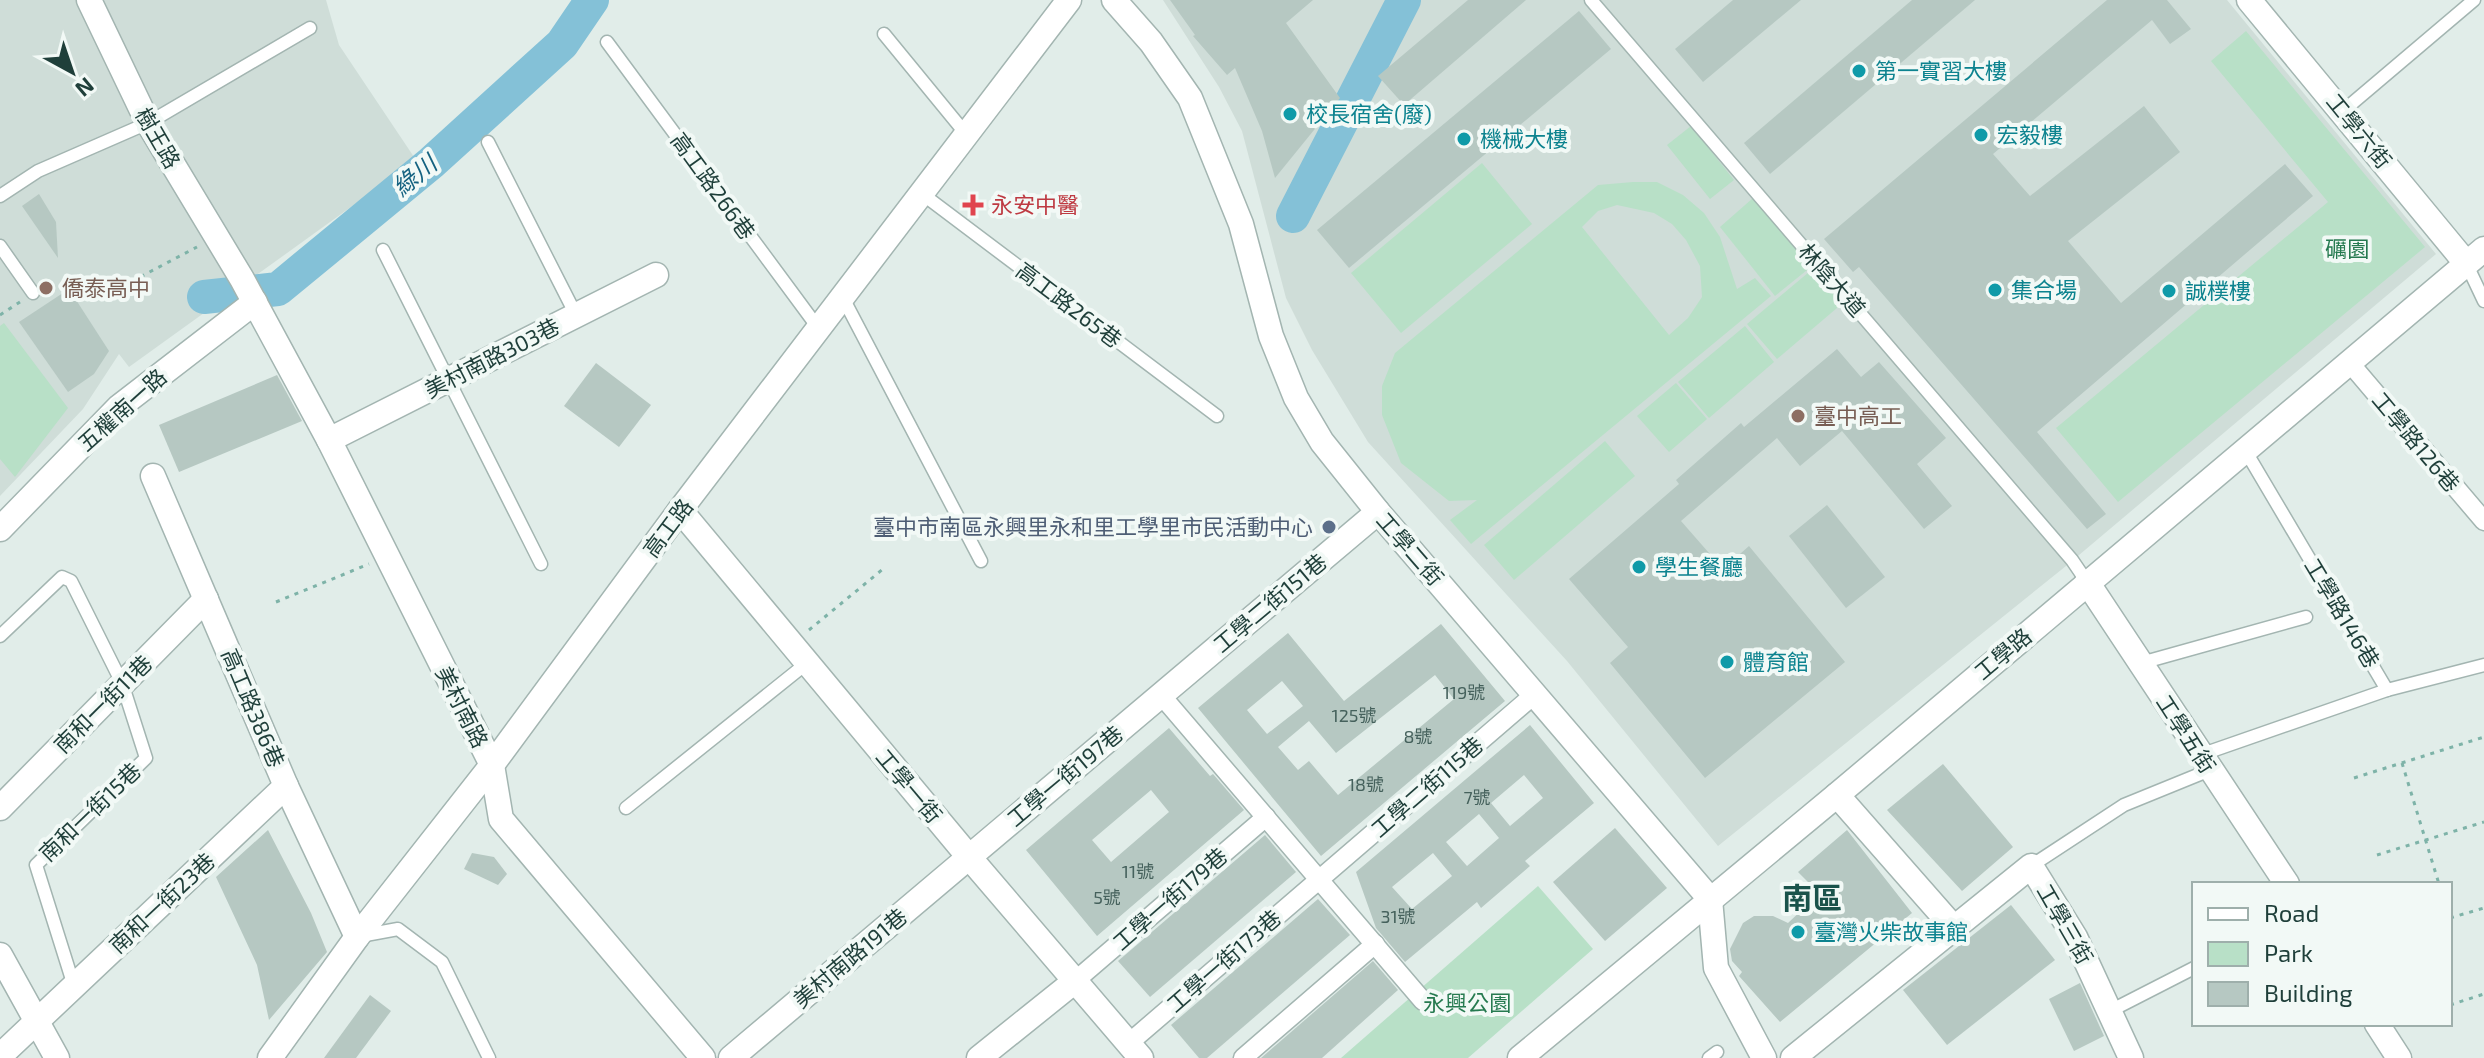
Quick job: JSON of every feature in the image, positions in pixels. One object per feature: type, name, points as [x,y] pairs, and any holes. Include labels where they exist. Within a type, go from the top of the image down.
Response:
[{"type":"street","name":"樹王路","points":[[89,0],[148,123],[260,312]]},
{"type":"street","name":"高工路","points":[[270,1058],[357,937],[492,765],[680,510],[1069,0]]},
{"type":"street","name":"工學二街","points":[[1114,0],[1151,42],[1190,98],[1241,224],[1271,336],[1296,398],[1322,442],[1378,512],[1710,899]]},
{"type":"street","name":"工學六街","points":[[2249,0],[2343,111],[2475,256]]},
{"type":"street","name":"工學路","points":[[1520,1058],[1837,795],[2475,256]]},
{"type":"street","name":"美村南路303巷","points":[[329,440],[656,275]]},
{"type":"street","name":"美村南路","points":[[260,312],[329,440],[492,765],[501,819],[703,1058]]},
{"type":"street","name":"五權南一路","points":[[0,529],[119,407],[260,312]]},
{"type":"street","name":"工學路126巷","points":[[2349,362],[2484,521]]},
{"type":"street","name":"高工路386巷","points":[[153,476],[286,786],[357,937]]},
{"type":"street","name":"工學一街","points":[[680,510],[1135,1051]]},
{"type":"street","name":"工學二街151巷","points":[[1161,695],[1378,512]]},
{"type":"street","name":"工學五街","points":[[2087,582],[2286,882]]},
{"type":"street","name":"南和一街11巷","points":[[0,808],[206,599]]},
{"type":"street","name":"工學二街115巷","points":[[1319,880],[1535,694]]},
{"type":"street","points":[[1161,695],[1423,1001]]},
{"type":"street","name":"工學一街197巷","points":[[969,857],[1161,695]]},
{"type":"street","name":"南和一街23巷","points":[[0,1056],[286,786]]},
{"type":"street","points":[[1837,795],[1953,927]]},
{"type":"street","name":"工學一街179巷","points":[[1075,981],[1266,817]]},
{"type":"street","name":"美村南路191巷","points":[[731,1058],[969,857]]},
{"type":"street","name":"工學三街","points":[[1793,1058],[2031,866],[2075,937],[2131,1058]]},
{"type":"street","name":"工學一街173巷","points":[[1135,1051],[1319,880]]},
{"type":"street","points":[[1710,899],[1716,968],[1764,1058]]},
{"type":"street","points":[[1243,1058],[1375,944]]},
{"type":"street","points":[[0,955],[57,1058]]},
{"type":"street","points":[[979,1058],[1075,981]]},
{"type":"street","points":[[2378,1026],[2399,1058]]},
{"type":"lane","name":"林陰大道","points":[[1591,0],[2072,560],[2087,582]]},
{"type":"lane","points":[[2343,111],[2474,0]]},
{"type":"lane","points":[[0,196],[38,171],[148,123],[310,28]]},
{"type":"lane","points":[[884,34],[966,134]]},
{"type":"lane","name":"高工路266巷","points":[[607,42],[819,330]]},
{"type":"lane","points":[[488,142],[576,315]]},
{"type":"lane","name":"高工路265巷","points":[[921,193],[1217,416]]},
{"type":"lane","points":[[0,246],[33,293]]},
{"type":"lane","points":[[383,250],[541,564]]},
{"type":"lane","points":[[2475,256],[2484,301]]},
{"type":"lane","points":[[843,298],[981,561]]},
{"type":"lane","name":"工學路146巷","points":[[2245,450],[2387,690],[2484,665]]},
{"type":"lane","points":[[0,636],[62,577],[71,581],[122,683]]},
{"type":"lane","points":[[2141,663],[2306,617]]},
{"type":"lane","points":[[626,808],[799,654]]},
{"type":"lane","name":"南和一街15巷","points":[[74,986],[36,865],[146,758],[122,683]]},
{"type":"lane","points":[[2031,866],[2124,805],[2205,763],[2387,690]]},
{"type":"lane","points":[[357,937],[398,929],[442,962],[489,1058]]},
{"type":"lane","points":[[2110,1011],[2192,969]]},
{"type":"path","points":[[123,286],[217,237]]},
{"type":"path","points":[[0,315],[33,293]]},
{"type":"path","points":[[276,602],[387,556]]},
{"type":"path","points":[[799,654],[883,569]]},
{"type":"path","points":[[2354,778],[2484,737]]},
{"type":"path","points":[[2402,763],[2438,882]]},
{"type":"path","points":[[2377,855],[2484,822]]},
{"type":"path","points":[[2452,917],[2484,908]]},
{"type":"path","points":[[2452,1004],[2484,994]]},
{"type":"shaded area","points":[[0,0],[326,0],[339,45],[416,160],[129,367],[119,354],[83,409],[0,496]]},
{"type":"shaded area","name":"臺中高工","points":[[1163,0],[2227,0],[2436,254],[2066,566],[1718,846],[1567,661],[1368,442],[1312,350],[1286,298],[1242,131],[1219,87]]},
{"type":"green space","name":"礪園","points":[[2246,31],[2425,247],[2118,502],[2056,428],[2328,202],[2211,61]]},
{"type":"green space","points":[[1691,126],[1734,180],[1710,199],[1667,145]]},
{"type":"green space","points":[[1482,163],[1532,224],[1401,333],[1351,273]]},
{"type":"green space","points":[[1657,182],[1683,195],[1704,213],[1720,237],[1737,289],[1755,278],[1771,296],[1471,544],[1450,520],[1477,500],[1449,501],[1401,463],[1382,415],[1382,386],[1395,353],[1598,185]],"holes":[[[1617,205],[1654,213],[1672,224],[1686,240],[1700,266],[1702,297],[1688,318],[1669,335],[1582,227],[1598,211]]]},
{"type":"green space","points":[[1753,198],[1812,266],[1775,296],[1720,227]]},
{"type":"green space","points":[[1815,267],[1844,302],[1777,359],[1747,324]]},
{"type":"green space","points":[[4,323],[68,408],[15,477],[0,459],[0,326]]},
{"type":"green space","points":[[1745,326],[1774,362],[1709,418],[1678,382]]},
{"type":"green space","points":[[1676,383],[1707,419],[1669,452],[1637,416]]},
{"type":"green space","points":[[1605,441],[1635,476],[1514,580],[1484,545]]},
{"type":"green space","name":"永興公園","points":[[1538,886],[1593,949],[1468,1058],[1341,1058]]},
{"type":"building","points":[[1170,0],[1313,0],[1286,23],[1340,98],[1275,178],[1262,131],[1235,68],[1227,75],[1193,36]]},
{"type":"building","points":[[1468,0],[1526,0],[1404,105],[1378,76]]},
{"type":"building","points":[[1733,0],[1801,0],[1703,82],[1675,49]]},
{"type":"building","name":"第一實習大樓","points":[[1912,0],[1975,0],[1770,174],[1744,143]]},
{"type":"building","points":[[2107,0],[2167,0],[2191,29],[2170,44],[2152,20],[1993,154],[2030,196],[2144,106],[2180,152],[2068,241],[2121,303],[2285,164],[2313,196],[2037,432],[2106,514],[2087,529],[1859,267],[1853,272],[1824,239]]},
{"type":"building","name":"機械大樓","points":[[1579,11],[1611,49],[1349,268],[1317,230]]},
{"type":"building","points":[[39,194],[56,222],[58,258],[22,206]]},
{"type":"building","points":[[69,289],[109,351],[94,374],[68,392],[19,322]]},
{"type":"building","points":[[1837,349],[1861,377],[1879,362],[1946,438],[1917,464],[1952,506],[1924,529],[1842,431],[1800,466],[1777,438],[1681,521],[1723,569],[1749,546],[1845,662],[1705,778],[1610,663],[1628,647],[1569,579],[1679,484],[1676,480],[1741,423],[1744,427]]},
{"type":"building","points":[[596,363],[651,405],[619,447],[564,406]]},
{"type":"building","points":[[277,375],[302,421],[179,472],[159,425]]},
{"type":"building","points":[[1827,505],[1885,577],[1846,608],[1789,536]]},
{"type":"building","points":[[1441,624],[1505,701],[1321,856],[1198,708],[1288,633],[1344,701]],"holes":[[[1435,675],[1454,699],[1338,795],[1309,761],[1298,770],[1278,747],[1309,721],[1336,753]],[[1282,681],[1303,706],[1267,734],[1247,710]]]},
{"type":"building","points":[[1530,725],[1594,803],[1525,861],[1530,866],[1481,908],[1477,902],[1405,962],[1376,928],[1356,872]],"holes":[[[1524,775],[1543,798],[1510,826],[1491,803]],[[1479,814],[1499,838],[1467,866],[1446,842]],[[1433,853],[1452,876],[1412,909],[1392,887]]]},
{"type":"building","points":[[1169,728],[1244,810],[1097,936],[1026,850]],"holes":[[[1151,790],[1169,812],[1111,862],[1092,840]]]},
{"type":"building","points":[[1943,764],[2013,847],[1962,891],[1887,810]]},
{"type":"building","points":[[1615,828],[1667,888],[1605,941],[1553,882]]},
{"type":"building","points":[[268,830],[311,913],[327,952],[269,1020],[257,965],[216,877]]},
{"type":"building","points":[[1847,830],[1912,913],[1780,1022],[1739,976],[1742,972],[1732,961],[1730,949],[1743,923],[1754,916],[1773,916],[1788,923],[1805,907],[1794,894],[1809,883],[1798,872]]},
{"type":"building","points":[[1265,835],[1296,872],[1150,997],[1118,961]]},
{"type":"building","points":[[472,853],[494,857],[507,874],[498,885],[464,869]]},
{"type":"building","points":[[1318,899],[1350,935],[1207,1058],[1199,1058],[1171,1025]]},
{"type":"building","points":[[2011,905],[2055,960],[1947,1045],[1903,990]]},
{"type":"building","points":[[1373,961],[1398,990],[1322,1058],[1261,1058]]},
{"type":"building","points":[[2080,983],[2104,1036],[2074,1051],[2049,999]]},
{"type":"building","points":[[370,995],[391,1011],[356,1058],[324,1058]]},
{"type":"waterway","name":"綠川","points":[[204,297],[278,289],[431,163],[562,44],[592,0]]},
{"type":"waterway","points":[[1293,216],[1404,0]]},
{"type":"place","name":"第一實習大樓","points":[[1859,71]]},
{"type":"place","name":"校長宿舍(廢)","points":[[1290,114]]},
{"type":"place","name":"宏毅樓","points":[[1981,135]]},
{"type":"place","name":"機械大樓","points":[[1464,139]]},
{"type":"place","name":"永安中醫","points":[[973,205]]},
{"type":"place","name":"僑泰高中","points":[[46,288]]},
{"type":"place","name":"集合場","points":[[1995,290]]},
{"type":"place","name":"誠樸樓","points":[[2169,291]]},
{"type":"place","name":"臺中高工","points":[[1798,416]]},
{"type":"place","name":"臺中市南區永興里永和里工學里市民活動中心","points":[[1329,527]]},
{"type":"place","name":"學生餐廳","points":[[1639,567]]},
{"type":"place","name":"體育館","points":[[1727,662]]},
{"type":"place","name":"臺灣火柴故事館","points":[[1798,932]]},
{"type":"district","name":"南區","points":[[1812,899]]}]
